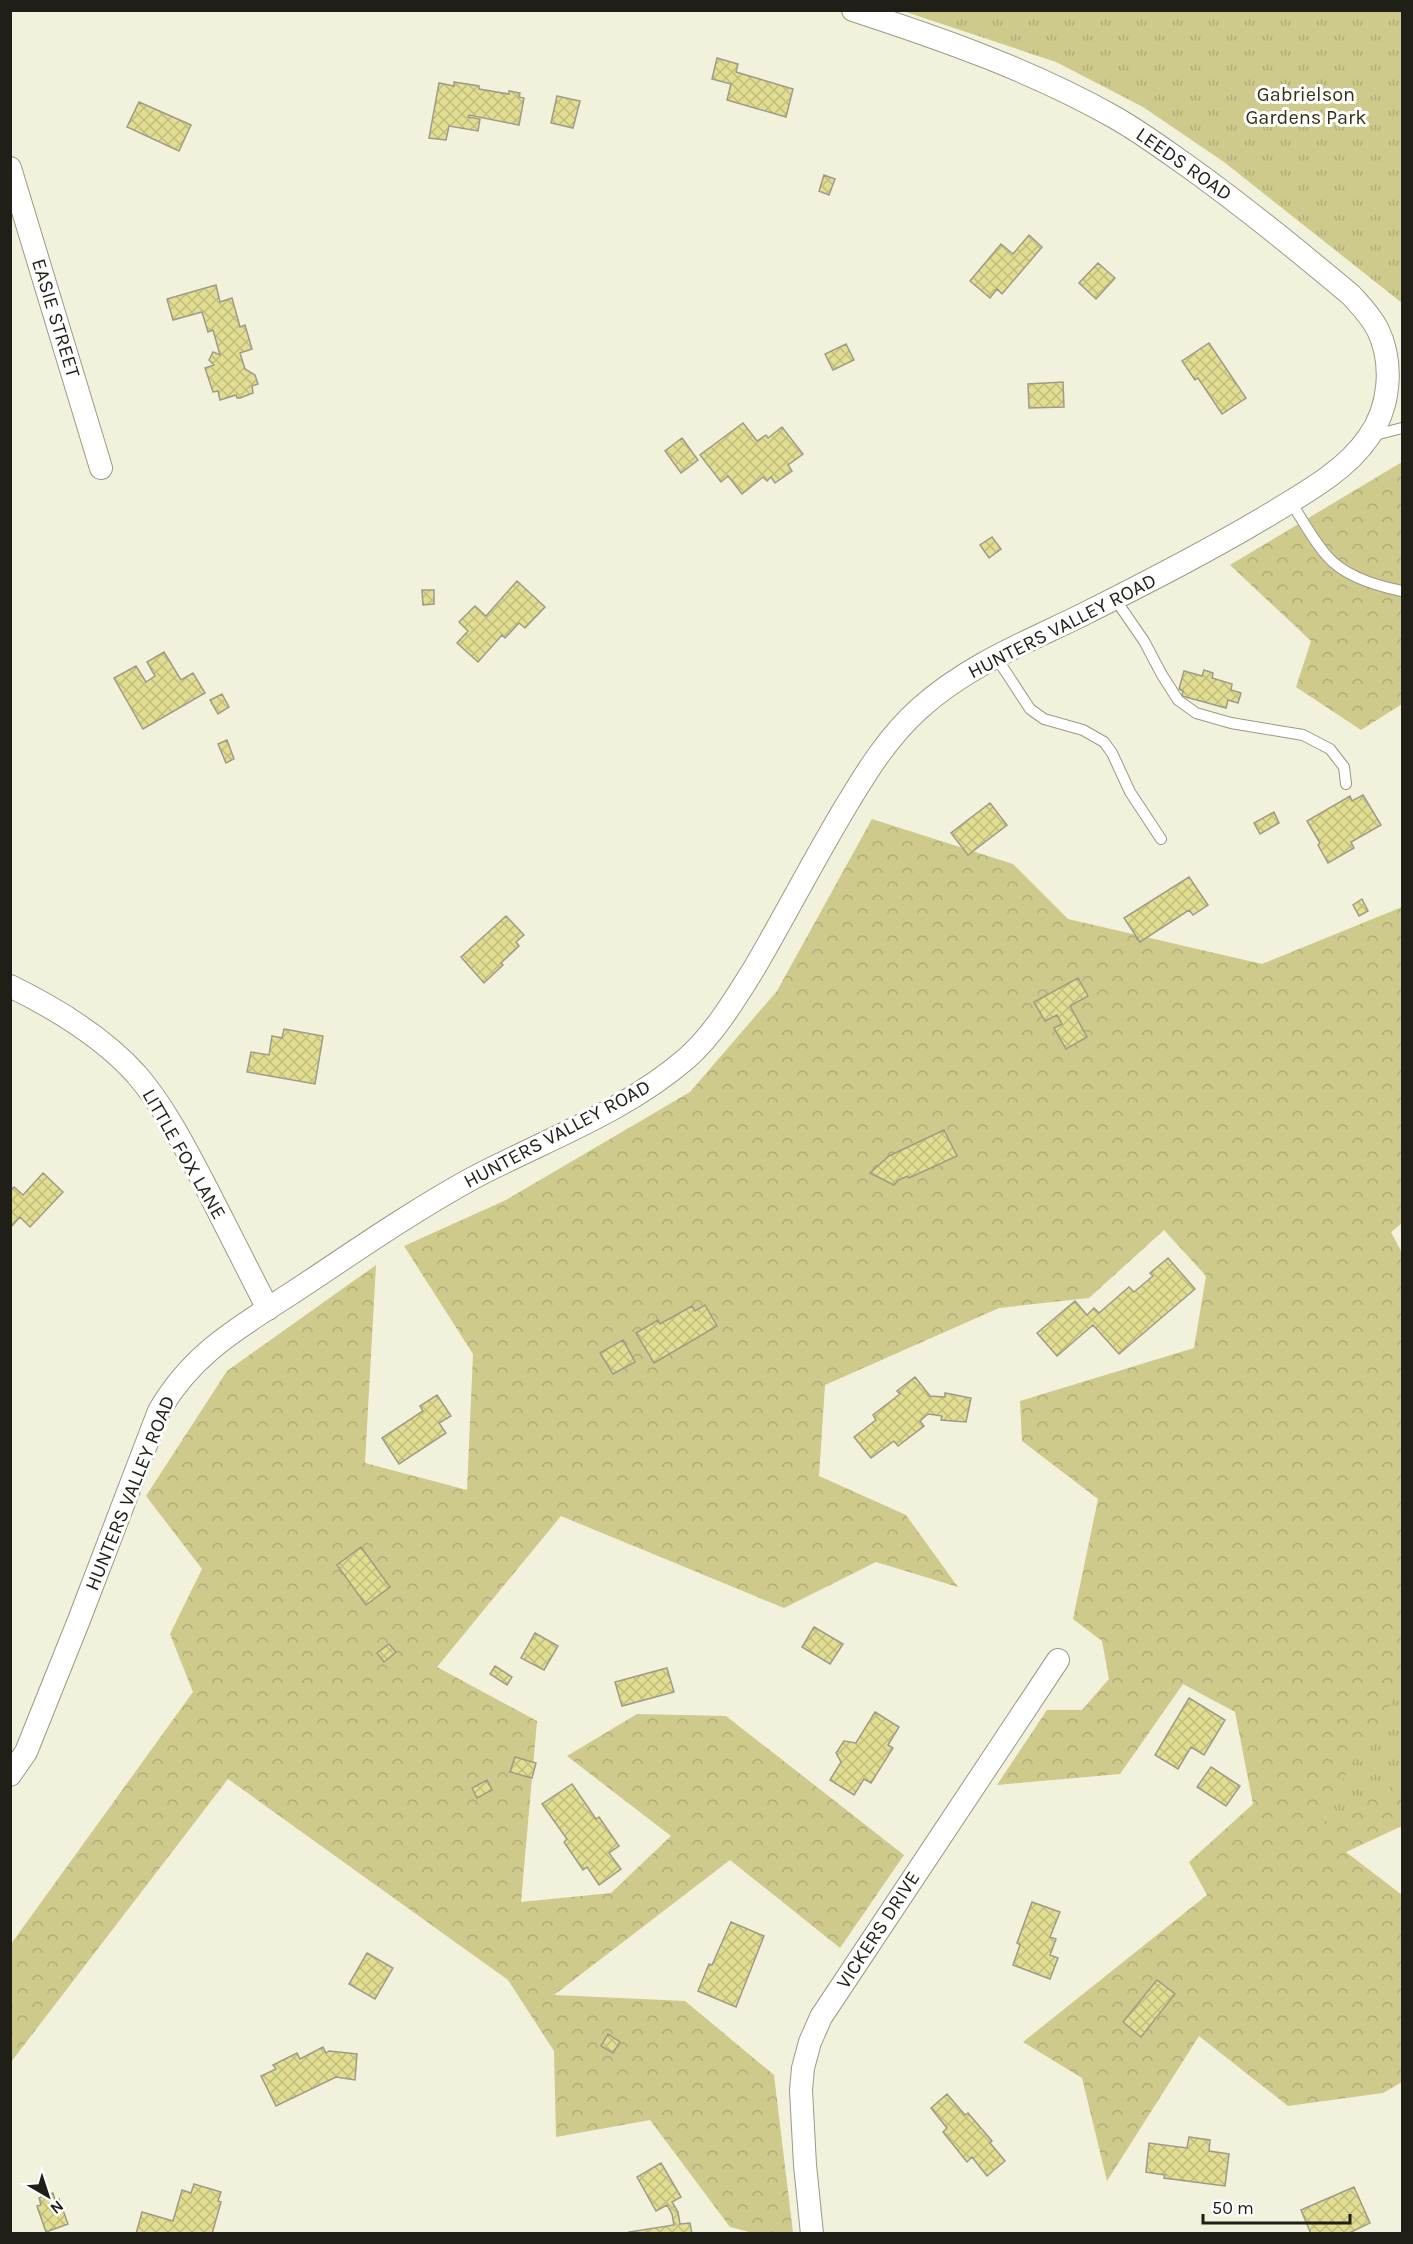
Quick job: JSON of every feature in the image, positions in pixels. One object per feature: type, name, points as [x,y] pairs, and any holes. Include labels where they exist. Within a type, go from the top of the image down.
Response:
[{"type":"street","name":"LEEDS ROAD","points":[[853,10],[948,43],[1082,99],[1147,138],[1265,224],[1351,295],[1367,313],[1378,331],[1385,350],[1388,375],[1383,407],[1370,436]]},
{"type":"street","name":"EASIE STREET","points":[[10,168],[101,468]]},
{"type":"street","name":"HUNTERS VALLEY ROAD","points":[[10,1775],[26,1752],[159,1412],[172,1389],[191,1366],[210,1348],[420,1209],[474,1178],[597,1117],[660,1080],[708,1038],[738,994],[874,760],[894,734],[921,708],[954,682],[996,657],[1242,531],[1331,475],[1356,453],[1370,436]]},
{"type":"street","name":"LITTLE FOX LANE","points":[[10,986],[73,1022],[116,1054],[144,1084],[158,1102],[193,1162],[268,1309]]},
{"type":"street","name":"VICKERS DRIVE","points":[[812,2234],[801,2090],[803,2067],[821,2016],[1011,1727],[1058,1660]]},
{"type":"lane","points":[[1370,436],[1402,428]]},
{"type":"lane","points":[[1290,501],[1327,557],[1344,570],[1379,586],[1402,591]]},
{"type":"lane","points":[[1115,598],[1179,700],[1196,714],[1231,723],[1303,735],[1330,749],[1344,768],[1346,784]]},
{"type":"lane","points":[[996,657],[1030,709],[1044,719],[1083,730],[1104,742],[1112,753],[1130,792],[1161,839]]},
{"type":"green space","name":"Gabrielson Gardens Park","points":[[903,11],[1402,11],[1402,303],[1224,162],[1143,107],[1056,62]]},
{"type":"green space","points":[[1402,462],[1402,704],[1361,730],[1296,687],[1311,641],[1230,565]]},
{"type":"green space","points":[[872,819],[1013,864],[1068,919],[1262,964],[1402,907],[1402,1223],[1391,1232],[1402,1253],[1402,1826],[1346,1852],[1402,1895],[1402,2082],[1383,2093],[1288,2106],[1199,2036],[1107,2181],[1082,2078],[1023,2042],[1207,1895],[1189,1862],[1253,1804],[1235,1712],[1183,1684],[1120,1774],[997,1785],[1047,1710],[1082,1710],[1109,1679],[1102,1641],[1073,1619],[1098,1499],[1022,1441],[1020,1401],[1194,1348],[1206,1276],[1164,1230],[1089,1298],[999,1308],[825,1385],[819,1476],[906,1515],[958,1587],[876,1562],[784,1608],[561,1516],[437,1667],[537,1721],[521,1902],[611,1893],[671,1836],[567,1756],[637,1714],[726,1716],[904,1855],[840,1948],[730,1860],[554,1995],[685,2001],[774,2075],[793,2233],[753,2233],[730,2227],[650,2120],[556,2137],[554,2051],[508,1980],[228,1779],[11,2062],[11,1944],[193,1692],[170,1634],[202,1569],[146,1496],[227,1371],[376,1265],[365,1463],[467,1490],[473,1354],[404,1246],[506,1200],[690,1092],[777,991]]},
{"type":"green space","points":[[1402,1686],[1402,1779],[1328,1827],[1319,1817]]},
{"type":"building","points":[[717,58],[738,64],[736,72],[793,89],[786,117],[727,100],[731,84],[712,79]]},
{"type":"building","points":[[454,82],[509,94],[509,91],[520,93],[519,97],[524,98],[519,125],[469,115],[468,117],[480,119],[478,131],[449,126],[446,140],[429,138],[439,83],[454,86]]},
{"type":"building","points":[[557,96],[580,101],[573,128],[551,123]]},
{"type":"building","points":[[139,102],[191,125],[179,151],[127,127]]},
{"type":"building","points":[[824,175],[835,179],[829,195],[819,191]]},
{"type":"building","points":[[1029,235],[1042,247],[1002,294],[997,289],[990,298],[970,281],[1001,244],[1013,254]]},
{"type":"building","points":[[1098,263],[1115,278],[1096,299],[1079,283]]},
{"type":"building","points":[[216,285],[220,302],[232,298],[240,327],[245,325],[252,349],[240,353],[245,369],[255,375],[258,384],[252,386],[253,393],[240,398],[236,395],[220,400],[218,391],[213,392],[205,368],[214,365],[209,360],[213,352],[220,355],[213,330],[208,332],[202,312],[173,320],[167,299]]},
{"type":"building","points":[[1209,343],[1246,398],[1222,414],[1198,378],[1195,380],[1182,361]]},
{"type":"building","points":[[846,344],[854,360],[833,370],[825,354]]},
{"type":"building","points":[[1063,382],[1064,407],[1029,408],[1028,384]]},
{"type":"building","points":[[743,423],[757,441],[766,435],[768,438],[782,427],[803,454],[788,465],[792,471],[775,483],[771,477],[767,481],[763,477],[742,494],[728,476],[721,482],[700,455]]},
{"type":"building","points":[[682,438],[698,460],[681,473],[665,451]]},
{"type":"building","points":[[992,537],[1001,549],[989,558],[980,545]]},
{"type":"building","points":[[517,581],[545,607],[525,628],[519,623],[505,638],[502,635],[478,662],[457,643],[468,631],[459,622],[475,606],[486,616]]},
{"type":"building","points":[[422,590],[434,590],[434,604],[423,605]]},
{"type":"building","points":[[164,652],[181,680],[193,673],[205,693],[143,729],[114,678],[136,666],[146,682],[155,676],[147,662]]},
{"type":"building","points":[[1204,670],[1213,673],[1212,678],[1232,684],[1231,690],[1241,693],[1238,703],[1228,700],[1226,708],[1182,696],[1183,691],[1179,689],[1184,671],[1202,676]]},
{"type":"building","points":[[222,694],[229,707],[218,714],[210,700]]},
{"type":"building","points":[[227,740],[234,759],[226,763],[218,744]]},
{"type":"building","points":[[1363,795],[1381,825],[1351,842],[1354,848],[1328,863],[1307,821],[1350,796],[1352,801]]},
{"type":"building","points":[[990,803],[1007,825],[968,855],[951,833]]},
{"type":"building","points":[[1274,812],[1279,823],[1260,834],[1254,823]]},
{"type":"building","points":[[1189,877],[1208,905],[1193,915],[1189,910],[1140,942],[1124,918]]},
{"type":"building","points":[[1362,899],[1368,911],[1359,916],[1353,905]]},
{"type":"building","points":[[506,916],[524,935],[516,942],[519,946],[484,983],[461,957]]},
{"type":"building","points":[[1078,978],[1088,996],[1070,1006],[1087,1037],[1066,1049],[1054,1028],[1062,1024],[1057,1015],[1045,1021],[1034,1002]]},
{"type":"building","points":[[284,1029],[323,1036],[315,1084],[247,1072],[251,1052],[269,1055],[272,1036],[282,1038]]},
{"type":"building","points":[[944,1130],[957,1156],[909,1178],[908,1176],[898,1180],[894,1185],[870,1173],[889,1156]]},
{"type":"building","points":[[43,1173],[63,1192],[30,1227],[20,1217],[10,1228],[10,1191],[14,1187],[23,1195]]},
{"type":"building","points":[[1168,1258],[1195,1289],[1119,1354],[1093,1325],[1057,1356],[1037,1333],[1075,1301],[1087,1315],[1094,1308],[1099,1313],[1129,1287],[1134,1292],[1153,1276],[1150,1273]]},
{"type":"building","points":[[705,1305],[717,1326],[654,1363],[636,1333],[658,1320],[660,1324],[692,1306],[695,1311]]},
{"type":"building","points":[[623,1340],[635,1362],[613,1374],[600,1353]]},
{"type":"building","points":[[915,1377],[930,1396],[945,1397],[945,1393],[971,1398],[966,1422],[941,1420],[942,1416],[928,1414],[920,1421],[924,1426],[898,1446],[894,1441],[871,1458],[854,1437],[876,1420],[873,1415],[900,1394],[897,1391]]},
{"type":"building","points":[[437,1395],[451,1416],[439,1423],[446,1433],[399,1464],[382,1438],[423,1411],[420,1406]]},
{"type":"building","points":[[361,1547],[390,1587],[366,1605],[337,1565]]},
{"type":"building","points":[[814,1627],[843,1644],[830,1664],[802,1647]]},
{"type":"building","points":[[535,1633],[558,1646],[544,1670],[521,1658]]},
{"type":"building","points":[[389,1644],[396,1652],[384,1662],[377,1653]]},
{"type":"building","points":[[495,1666],[512,1677],[507,1685],[490,1674]]},
{"type":"building","points":[[667,1668],[674,1692],[622,1706],[615,1682]]},
{"type":"building","points":[[1189,1698],[1225,1720],[1204,1755],[1191,1747],[1178,1769],[1155,1755]]},
{"type":"building","points":[[875,1712],[899,1727],[888,1745],[893,1748],[871,1783],[864,1779],[854,1795],[830,1780],[841,1762],[836,1753],[844,1741],[856,1743]]},
{"type":"building","points":[[515,1757],[536,1763],[532,1778],[510,1772]]},
{"type":"building","points":[[1211,1767],[1240,1786],[1226,1806],[1197,1787]]},
{"type":"building","points":[[487,1780],[492,1790],[477,1798],[472,1788]]},
{"type":"building","points":[[572,1784],[596,1819],[599,1817],[619,1846],[609,1853],[621,1869],[599,1885],[587,1867],[583,1870],[564,1842],[567,1839],[542,1804]]},
{"type":"building","points":[[1032,1902],[1060,1912],[1050,1937],[1056,1939],[1050,1955],[1058,1958],[1050,1979],[1013,1965],[1020,1945],[1017,1943]]},
{"type":"building","points":[[731,1922],[764,1936],[736,2007],[698,1991]]},
{"type":"building","points":[[367,1953],[393,1968],[375,1999],[349,1984]]},
{"type":"building","points":[[1157,1980],[1175,1994],[1141,2037],[1123,2022]]},
{"type":"building","points":[[608,2034],[620,2042],[613,2053],[601,2046]]},
{"type":"building","points":[[323,2047],[326,2053],[329,2051],[357,2054],[355,2080],[336,2077],[276,2106],[261,2076],[276,2069],[273,2065],[297,2053],[300,2059]]},
{"type":"building","points":[[947,2094],[965,2115],[968,2113],[992,2141],[990,2143],[1005,2161],[987,2176],[972,2157],[967,2162],[943,2132],[947,2128],[931,2108]]},
{"type":"building","points":[[1189,2137],[1210,2140],[1209,2151],[1229,2154],[1225,2186],[1164,2178],[1165,2175],[1146,2172],[1149,2143],[1187,2148]]},
{"type":"building","points":[[661,2163],[681,2197],[672,2202],[678,2212],[680,2224],[690,2223],[692,2234],[630,2234],[629,2232],[674,2225],[667,2205],[656,2211],[637,2177]]},
{"type":"building","points":[[194,2184],[221,2192],[218,2201],[221,2202],[212,2234],[136,2234],[142,2212],[173,2221],[182,2190],[191,2193]]},
{"type":"building","points":[[1354,2187],[1370,2223],[1347,2234],[1311,2234],[1301,2210]]},
{"type":"building","points":[[53,2193],[55,2200],[59,2199],[68,2224],[46,2232],[37,2206],[41,2205],[39,2198]]}]
